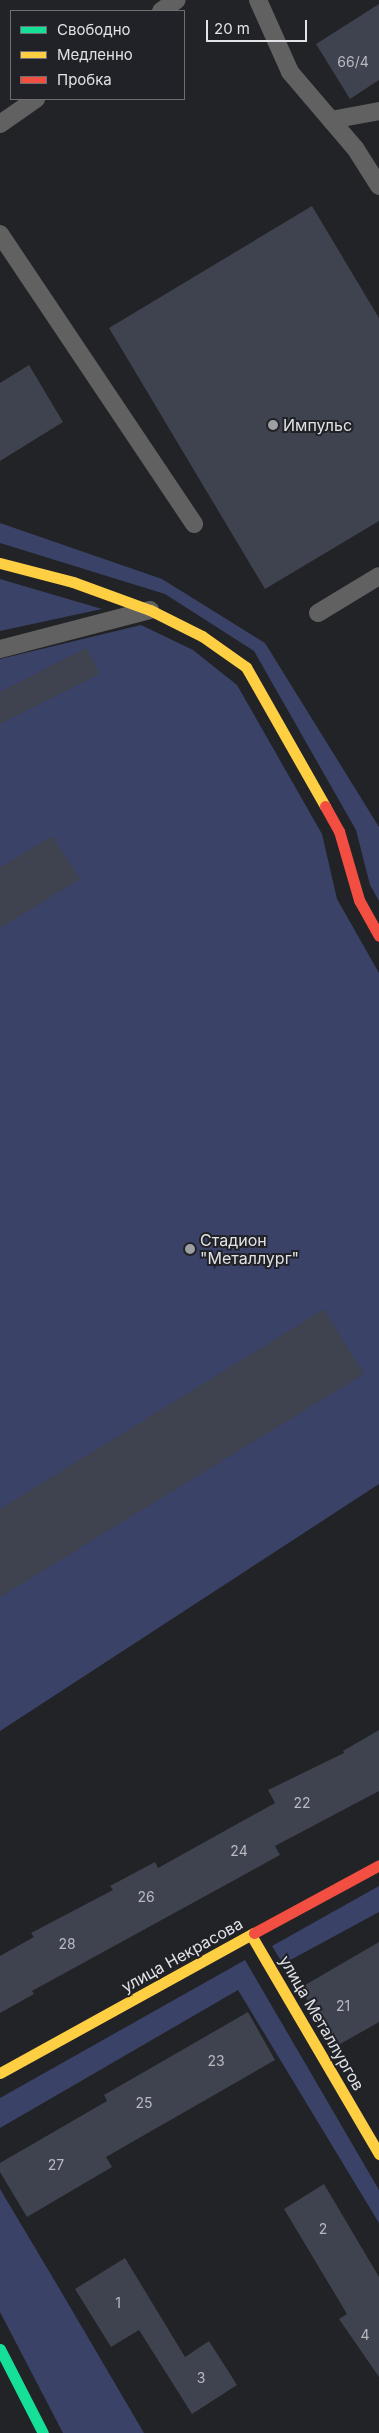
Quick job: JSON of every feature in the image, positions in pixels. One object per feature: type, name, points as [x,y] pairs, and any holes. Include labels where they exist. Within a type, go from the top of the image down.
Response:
[{"type":"street","points":[[0,563],[73,582],[150,610],[202,636],[246,667],[339,831],[359,900],[379,936]]},
{"type":"street","name":"улица Некрасова","points":[[0,2073],[379,1865]]},
{"type":"street","name":"улица Металлургов","points":[[251,1935],[379,2154]]},
{"type":"street","points":[[0,2349],[43,2433]]},
{"type":"lane","points":[[162,10],[177,0]]},
{"type":"lane","points":[[258,0],[290,72],[355,148],[379,186]]},
{"type":"lane","points":[[0,124],[35,100]]},
{"type":"lane","points":[[330,120],[379,111]]},
{"type":"lane","points":[[0,234],[194,524]]},
{"type":"lane","points":[[318,613],[379,576]]},
{"type":"lane","points":[[0,649],[150,610]]},
{"type":"shaded area","points":[[0,523],[162,579],[265,643],[379,827],[379,901],[370,885],[356,830],[254,651],[165,594],[0,543]]},
{"type":"shaded area","points":[[0,579],[102,609],[0,631]]},
{"type":"shaded area","name":"Стадион \"Металлург\"","points":[[141,625],[193,650],[237,685],[322,834],[337,899],[379,973],[379,1484],[0,1731],[0,659]]},
{"type":"shaded area","points":[[379,1886],[379,1912],[283,1964],[272,1946]]},
{"type":"shaded area","points":[[245,1960],[379,2190],[379,2223],[238,1990],[0,2128],[0,2098]]},
{"type":"shaded area","points":[[0,2189],[144,2433],[63,2433],[0,2312]]},
{"type":"building","points":[[379,4],[379,80],[350,99],[316,44]]},
{"type":"building","name":"Импульс","points":[[312,206],[379,318],[379,521],[265,589],[109,328]]},
{"type":"building","points":[[29,365],[63,422],[0,461],[0,383]]},
{"type":"building","points":[[87,648],[100,674],[0,724],[0,692]]},
{"type":"building","points":[[52,836],[80,879],[0,928],[0,868]]},
{"type":"building","points":[[324,1309],[364,1374],[0,1597],[0,1509]]},
{"type":"building","points":[[379,1730],[379,1791],[275,1846],[280,1855],[32,1991],[34,1994],[0,2013],[0,1956],[34,1937],[31,1933],[113,1890],[110,1886],[155,1862],[158,1868],[275,1803],[268,1790],[344,1753],[343,1751]]},
{"type":"building","points":[[379,1942],[379,2022],[335,2047],[300,1988]]},
{"type":"building","points":[[248,2012],[275,2060],[106,2157],[112,2167],[27,2217],[0,2172],[0,2163],[107,2101],[104,2095]]},
{"type":"building","points":[[324,2184],[379,2277],[379,2377],[339,2319],[347,2314],[284,2209]]},
{"type":"building","points":[[125,2258],[185,2357],[209,2341],[237,2385],[192,2414],[139,2330],[111,2347],[75,2289]]},
{"type":"traffic: fast","points":[[0,2349],[43,2433]]},
{"type":"traffic: slow","points":[[0,563],[73,582],[150,610],[202,636],[246,667],[325,806]]},
{"type":"traffic: slow","points":[[0,2073],[254,1933]]},
{"type":"traffic: slow","points":[[251,1935],[379,2154]]},
{"type":"traffic: jam","points":[[325,806],[339,831],[359,900],[379,936]]},
{"type":"traffic: jam","points":[[254,1933],[379,1865]]},
{"type":"place","name":"Импульс","points":[[273,425]]},
{"type":"place","name":"Стадион \"Металлург\"","points":[[190,1249]]}]
